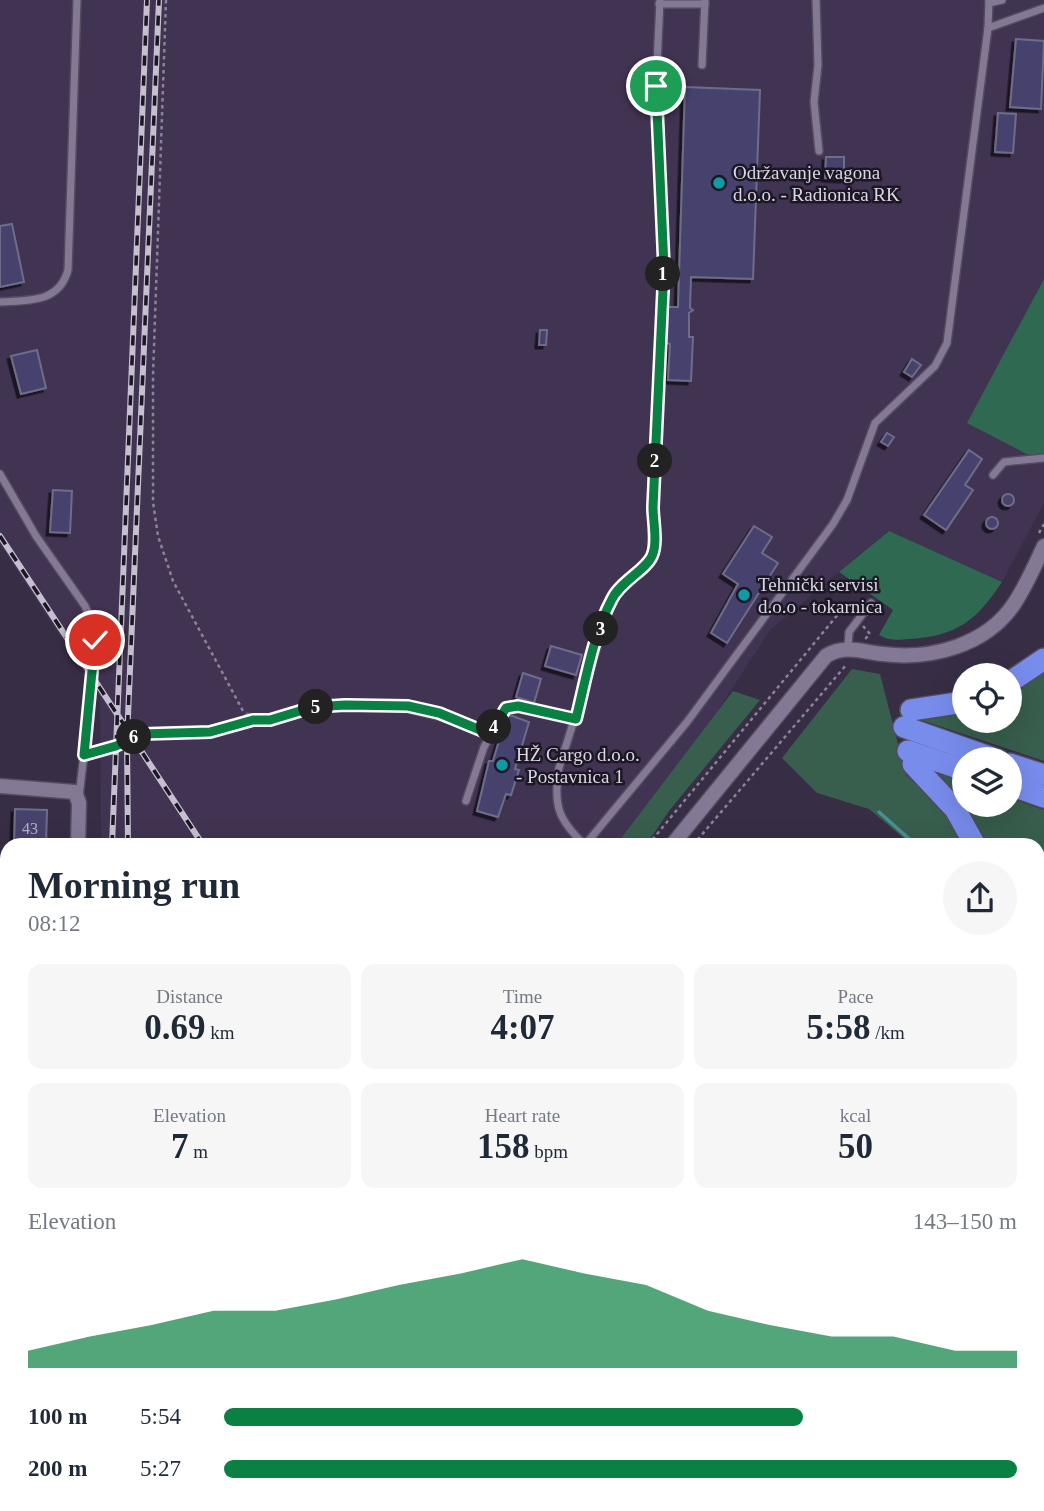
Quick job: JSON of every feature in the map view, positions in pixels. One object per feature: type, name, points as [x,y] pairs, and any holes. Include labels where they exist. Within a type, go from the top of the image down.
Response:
[{"type":"highway","points":[[1022,674],[1044,659]]},
{"type":"highway","points":[[952,706],[908,719],[969,747]]},
{"type":"highway","points":[[952,767],[910,757],[952,806]]},
{"type":"highway","points":[[1022,768],[1044,775]]},
{"type":"highway","points":[[1022,789],[1044,797]]},
{"type":"highway","points":[[959,817],[971,838]]},
{"type":"street","points":[[678,838],[826,656],[938,653],[967,642],[993,625],[1013,606],[1041,540]]},
{"type":"street","points":[[0,786],[70,790],[79,797],[78,838]]},
{"type":"lane","points":[[0,302],[34,299],[53,293],[64,284],[68,270],[77,0]]},
{"type":"lane","points":[[816,0],[818,65],[814,102],[818,151]]},
{"type":"lane","points":[[591,838],[687,722],[833,524],[846,500],[875,423],[935,366],[947,343],[988,28],[989,2],[1002,0]]},
{"type":"lane","points":[[578,838],[563,822],[555,789],[593,650],[612,599],[622,584],[652,558],[654,547],[653,507],[664,268],[656,86],[659,2],[705,2],[702,65]]},
{"type":"lane","points":[[988,28],[1044,8]]},
{"type":"lane","points":[[993,475],[1004,462],[1044,458]]},
{"type":"lane","points":[[0,474],[36,536],[85,606],[93,624],[95,659],[79,797]]},
{"type":"lane","points":[[849,654],[849,632],[871,603]]},
{"type":"lane","points":[[250,718],[270,720],[313,707],[404,706],[439,713],[490,734]]},
{"type":"lane","points":[[466,801],[490,734],[506,708],[518,706],[576,719]]},
{"type":"path","points":[[84,755],[116,746],[142,734],[202,733],[250,718],[236,703],[173,581],[158,536],[153,502],[153,376],[166,0]]},
{"type":"path","points":[[1041,540],[1044,524]]},
{"type":"path","points":[[654,838],[844,607],[851,613]]},
{"type":"path","points":[[863,626],[873,638]]},
{"type":"path","points":[[865,639],[870,634]]},
{"type":"path","points":[[699,838],[849,654]]},
{"type":"shaded area","points":[[0,0],[1044,0],[1044,279],[968,423],[1044,463],[1044,503],[1002,582],[888,531],[770,630],[636,838],[101,838],[100,697],[0,544]]},
{"type":"green space","points":[[1044,279],[1044,463],[967,423]]},
{"type":"green space","points":[[889,531],[1002,582],[984,607],[953,630],[910,639],[894,640],[883,637],[879,635],[893,610],[839,572]]},
{"type":"green space","points":[[1044,667],[1044,761],[1022,754],[1022,747],[1002,747],[960,733],[1022,733],[1022,682]]},
{"type":"green space","points":[[852,669],[880,674],[906,775],[943,810],[961,838],[904,838],[869,809],[817,793],[782,758]]},
{"type":"green space","points":[[733,691],[760,700],[669,811],[651,838],[621,838]]},
{"type":"green space","points":[[952,710],[952,730],[912,717]]},
{"type":"green space","points":[[930,771],[952,778],[952,802]]},
{"type":"green space","points":[[1022,802],[1044,810],[1044,838],[978,838],[963,817],[1022,817]]},
{"type":"building","points":[[1016,39],[1044,41],[1041,109],[1010,107]]},
{"type":"building","name":"Održavanje vagona d.o.o. - Radionica RK","points":[[685,87],[760,90],[753,279],[691,277],[691,381],[668,380],[670,344],[663,342],[667,337],[668,307],[678,307]]},
{"type":"building","points":[[998,113],[1016,114],[1013,153],[995,152]]},
{"type":"building","points":[[826,157],[844,157],[844,179],[825,178]]},
{"type":"building","points":[[12,224],[24,282],[0,287],[0,226]]},
{"type":"building","points":[[540,330],[547,330],[546,345],[539,345]]},
{"type":"building","points":[[37,350],[46,388],[21,394],[11,356]]},
{"type":"building","points":[[912,359],[921,365],[912,377],[904,372]]},
{"type":"building","points":[[887,433],[894,437],[888,446],[881,442]]},
{"type":"building","points":[[969,450],[982,459],[965,485],[973,490],[946,530],[924,515]]},
{"type":"building","points":[[53,490],[72,491],[70,533],[50,532]]},
{"type":"building","points":[[1003,495],[1013,495],[1013,505],[1003,505]]},
{"type":"building","points":[[987,518],[997,518],[997,528],[987,528]]},
{"type":"building","name":"Tehnički servisi d.o.o - tokarnica","points":[[754,526],[772,537],[762,553],[778,563],[727,643],[711,633],[738,584],[723,574]]},
{"type":"building","points":[[551,646],[582,655],[576,675],[545,666]]},
{"type":"building","points":[[523,673],[541,679],[534,703],[516,697]]},
{"type":"building","name":"HŽ Cargo d.o.o. - Postavnica 1","points":[[507,714],[529,722],[515,769],[519,770],[511,795],[506,794],[498,817],[477,811],[489,761],[493,761]]},
{"type":"building","points":[[15,809],[47,810],[46,838],[14,838]]},
{"type":"waterway","points":[[879,812],[908,838]]},
{"type":"railway","points":[[112,838],[147,0]]},
{"type":"railway","points":[[128,838],[127,739],[159,0]]},
{"type":"railway","points":[[0,536],[198,838]]},
{"type":"place","name":"Održavanje vagona d.o.o. - Radionica RK","points":[[719,183]]},
{"type":"place","name":"Tehnički servisi d.o.o - tokarnica","points":[[744,595]]},
{"type":"place","name":"HŽ Cargo d.o.o. - Postavnica 1","points":[[502,765]]},
{"type":"route","points":[[95,640],[84,755],[116,746],[142,734],[160,731],[193,734],[210,732],[253,720],[270,720],[313,707],[408,706],[439,713],[490,734],[506,708],[518,706],[576,719],[593,650],[612,599],[622,584],[652,558],[654,547],[658,360],[664,268],[656,86]]}]
